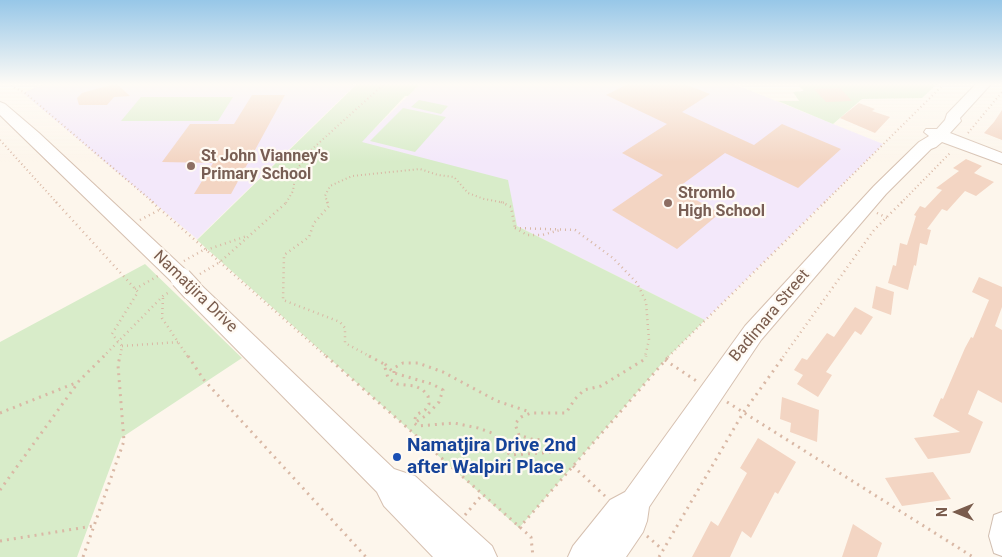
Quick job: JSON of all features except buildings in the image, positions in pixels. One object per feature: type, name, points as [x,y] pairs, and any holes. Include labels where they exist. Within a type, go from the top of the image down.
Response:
[{"type":"main road","name":"Namatjira Drive","points":[[3,110],[187,284],[386,482],[394,496],[455,557]]},
{"type":"main road","name":"Badimara Street","points":[[607,557],[632,521],[635,502],[753,333],[880,190],[935,134],[953,121],[952,117],[959,110]]},
{"type":"main road","points":[[935,134],[1002,157]]},
{"type":"main road","name":"Namatjira Drive","points":[[386,482],[405,486],[481,557]]},
{"type":"main road","name":"Badimara Street","points":[[584,557],[620,510],[635,502]]},
{"type":"street","points":[[1002,522],[1000,536],[1002,545]]},
{"type":"path","points":[[45,110],[197,240],[218,261],[531,537],[533,557]]},
{"type":"path","points":[[218,261],[286,202],[292,191],[296,171],[310,151],[355,110]]},
{"type":"path","points":[[519,528],[665,360],[918,110]]},
{"type":"path","points":[[969,132],[987,110]]},
{"type":"path","points":[[0,140],[138,292],[112,334],[119,340],[122,346],[118,365],[124,441],[83,557]]},
{"type":"path","points":[[659,557],[743,413],[874,230],[955,148]]},
{"type":"path","points":[[414,423],[427,415],[439,402],[443,390],[432,384],[394,374],[384,364],[345,343],[345,328],[340,322],[324,314],[283,300],[284,255],[309,236],[314,223],[329,206],[325,196],[330,186],[352,176],[420,169],[438,175],[454,177],[468,193],[484,199],[504,202],[511,207],[515,228]]},
{"type":"path","points":[[128,227],[161,209]]},
{"type":"path","points":[[876,212],[887,218]]},
{"type":"path","points":[[394,374],[394,368],[403,363],[418,363],[443,372],[497,401],[531,413],[566,413],[574,399],[584,390],[601,386],[646,359],[649,340],[646,302],[637,283],[613,258],[575,230],[515,228]]},
{"type":"path","points":[[515,228],[527,234],[542,235],[560,230]]},
{"type":"path","points":[[206,250],[247,236]]},
{"type":"path","points":[[0,490],[78,382],[163,296],[162,318],[204,380],[366,557]]},
{"type":"path","points":[[122,346],[179,342]]},
{"type":"path","points":[[665,360],[711,391]]},
{"type":"path","points":[[384,364],[388,378],[396,384],[415,386],[423,390],[428,396],[429,404],[416,415],[414,423]]},
{"type":"path","points":[[0,413],[78,382]]},
{"type":"path","points":[[414,423],[424,427],[454,423],[478,428],[492,433],[510,455],[556,452],[559,448],[558,444],[548,440],[531,439],[519,435],[516,424],[521,417],[531,413]]},
{"type":"path","points":[[743,413],[974,557]]},
{"type":"path","points":[[0,541],[94,526]]},
{"type":"shaded area","name":"St John Vianney's Primary School","points":[[43,110],[329,110],[197,239]]},
{"type":"shaded area","name":"Stromlo High School","points":[[394,110],[799,110],[883,144],[705,320],[517,226],[361,142]]},
{"type":"green space","points":[[130,110],[225,110],[218,121],[121,121]]},
{"type":"green space","points":[[330,110],[392,110],[362,142],[508,180],[517,226],[705,320],[665,360],[519,528],[197,240]]},
{"type":"green space","points":[[401,110],[413,110],[446,117],[415,152],[370,141]]},
{"type":"green space","points":[[424,110],[445,110],[441,114]]},
{"type":"green space","points":[[800,110],[849,110],[833,124]]},
{"type":"green space","points":[[145,264],[242,358],[121,438],[77,557],[0,557],[0,342]]},
{"type":"place","name":"St John Vianney's Primary School","points":[[191,166]]},
{"type":"place","name":"Stromlo High School","points":[[668,203]]},
{"type":"place","name":"Namatjira Drive 2nd after Walpiri Place","points":[[397,457]]}]
